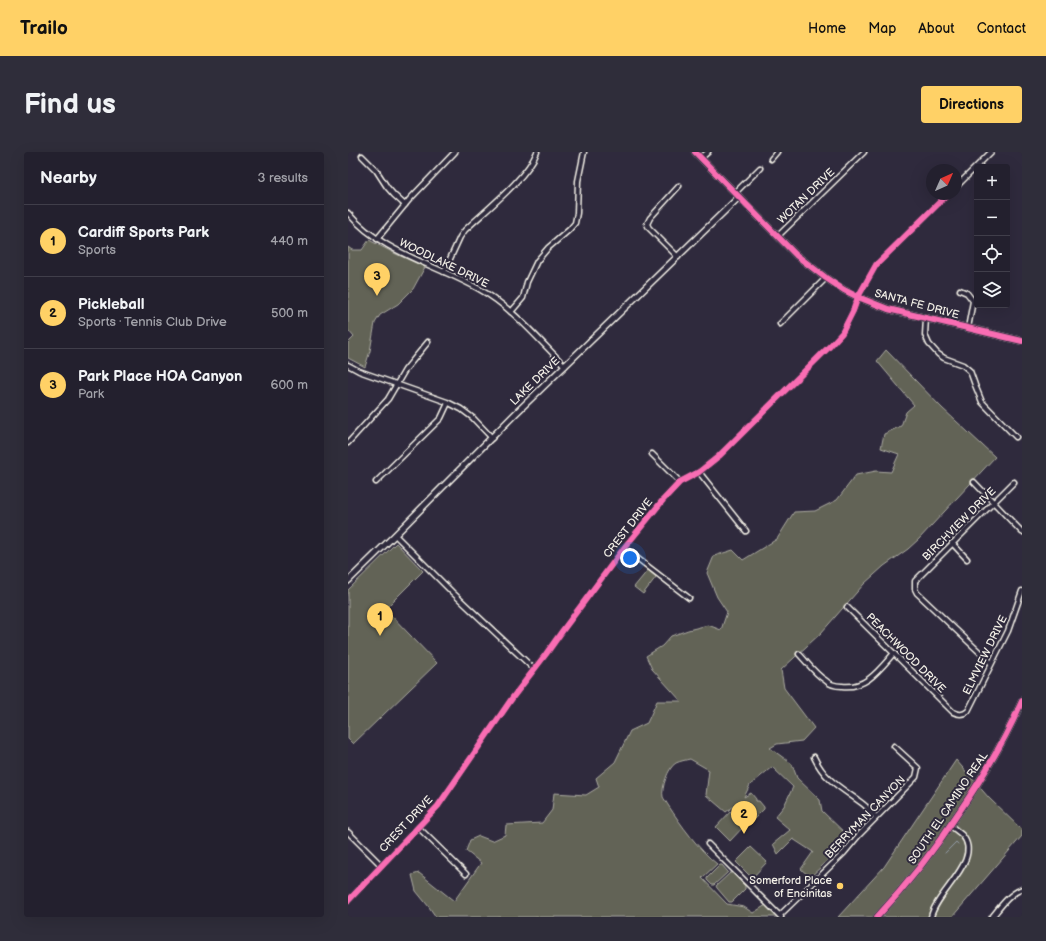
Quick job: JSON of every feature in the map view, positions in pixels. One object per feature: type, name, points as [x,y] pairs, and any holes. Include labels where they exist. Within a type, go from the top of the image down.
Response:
[{"type":"main road","name":"SANTA FE DRIVE","points":[[695,152],[796,255],[826,278],[858,297],[880,306],[1022,342]]},
{"type":"main road","name":"LAKE DRIVE","points":[[348,581],[565,366],[739,197]]},
{"type":"main road","name":"SOUTH EL CAMINO REAL","points":[[877,917],[921,867],[950,825],[992,760],[1022,701]]},
{"type":"street","points":[[377,239],[455,152]]},
{"type":"street","points":[[444,272],[460,237],[465,230],[521,177],[537,152]]},
{"type":"street","points":[[511,312],[523,298],[537,261],[548,248],[575,223],[577,213],[578,181],[584,152]]},
{"type":"street","points":[[701,158],[708,152]]},
{"type":"street","points":[[771,158],[777,152]]},
{"type":"street","name":"WOTAN DRIVE","points":[[778,236],[864,152]]},
{"type":"street","points":[[962,181],[991,152]]},
{"type":"street","points":[[362,156],[376,170],[394,195],[406,205]]},
{"type":"street","points":[[735,193],[760,168]]},
{"type":"street","points":[[678,257],[649,228],[647,224],[650,218],[679,186]]},
{"type":"street","name":"CREST DRIVE","points":[[348,901],[438,806],[513,697],[624,548],[663,500],[680,482],[699,472],[719,456],[779,398],[842,333],[853,312],[858,297],[876,265],[942,200]]},
{"type":"street","name":"WOODLAKE DRIVE","points":[[348,213],[377,239],[398,251],[480,289],[511,312],[565,366]]},
{"type":"street","points":[[780,324],[826,278]]},
{"type":"street","points":[[960,290],[967,293],[973,301],[968,328]]},
{"type":"street","points":[[926,318],[925,335],[929,344],[938,354],[944,358],[963,365],[970,372],[982,402],[1016,437]]},
{"type":"street","points":[[348,443],[388,399],[405,370],[428,342]]},
{"type":"street","points":[[348,365],[360,371],[461,409],[473,418],[492,438]]},
{"type":"street","points":[[376,482],[441,418],[448,403]]},
{"type":"street","points":[[652,454],[680,482]]},
{"type":"street","points":[[699,472],[746,531]]},
{"type":"street","points":[[974,482],[1022,532]]},
{"type":"street","name":"BIRCHVIEW DRIVE","points":[[991,663],[917,593],[915,589],[915,581],[1014,482]]},
{"type":"street","points":[[395,535],[481,621],[534,669]]},
{"type":"street","points":[[952,543],[967,559]]},
{"type":"street","points":[[624,548],[689,598]]},
{"type":"street","name":"ELMVIEW DRIVE","points":[[953,712],[961,715],[968,711],[1008,632],[1020,605],[1022,591]]},
{"type":"street","name":"PEACHWOOD DRIVE","points":[[847,606],[953,712]]},
{"type":"street","points":[[798,654],[825,681],[836,686],[848,687],[864,683],[873,676],[894,653]]},
{"type":"street","name":"BERRYMAN CANYON","points":[[780,916],[844,853],[876,817],[916,777],[918,768],[894,746]]},
{"type":"street","points":[[814,757],[818,765],[837,787],[863,804],[876,817]]},
{"type":"street","points":[[931,917],[938,899],[962,867],[967,857],[967,848],[963,836],[950,825]]},
{"type":"street","points":[[418,827],[466,874]]},
{"type":"street","points":[[348,832],[381,865]]},
{"type":"street","points":[[708,844],[780,916]]},
{"type":"street","points":[[992,917],[1012,894],[1022,889]]},
{"type":"shaded area","points":[[369,240],[425,267],[413,289],[398,304],[380,315],[375,323],[370,351],[365,367],[348,358],[348,343],[354,337],[348,330],[348,247],[352,250],[362,250]]},
{"type":"shaded area","points":[[886,350],[942,408],[995,457],[919,539],[884,566],[864,584],[821,633],[781,670],[784,688],[814,728],[802,741],[777,744],[770,748],[792,764],[797,778],[820,800],[822,811],[849,837],[810,877],[801,869],[813,852],[793,839],[778,854],[773,844],[790,830],[775,817],[784,806],[793,787],[772,767],[750,785],[744,797],[751,793],[756,801],[759,801],[764,807],[764,809],[752,821],[749,822],[736,809],[736,806],[741,801],[726,812],[706,795],[709,770],[690,759],[676,763],[670,769],[664,784],[663,797],[691,837],[717,864],[702,878],[727,904],[744,907],[753,913],[766,905],[777,917],[436,917],[416,891],[412,875],[419,873],[454,901],[481,863],[466,851],[470,840],[479,836],[492,841],[505,835],[506,825],[542,823],[552,810],[554,793],[586,795],[599,787],[596,778],[615,762],[630,731],[647,723],[657,701],[681,701],[652,669],[646,656],[662,646],[671,636],[688,630],[708,625],[721,630],[727,612],[717,597],[707,573],[714,556],[733,550],[743,560],[777,539],[794,512],[815,511],[837,500],[856,475],[876,471],[891,472],[899,454],[881,448],[884,434],[901,426],[906,412],[914,405],[877,361]]},
{"type":"shaded area","points":[[396,543],[423,571],[385,609],[437,663],[353,744],[348,739],[348,590]]},
{"type":"shaded area","points":[[648,570],[656,577],[643,594],[634,587]]},
{"type":"shaded area","points":[[956,760],[989,798],[1022,830],[1022,836],[952,917],[838,917],[884,867]]},
{"type":"shaded area","points":[[731,811],[745,825],[730,841],[716,827]]},
{"type":"shaded area","points":[[751,847],[767,862],[752,878],[736,862]]},
{"type":"shaded area","points":[[720,865],[722,865],[728,872],[714,885],[712,885],[707,878]]},
{"type":"shaded area","points":[[730,873],[732,873],[745,886],[745,889],[732,902],[729,902],[716,886]]},
{"type":"waterway","points":[[945,853],[956,842],[958,844]]},
{"type":"cycle path","points":[[695,152],[796,255],[844,290],[888,309],[1022,341]]},
{"type":"cycle path","points":[[348,901],[438,806],[513,697],[624,548],[663,500],[680,482],[699,472],[719,456],[830,346],[842,333],[858,297],[876,265],[942,200]]},
{"type":"cycle path","points":[[877,917],[931,853],[950,826],[993,758],[1022,701]]},
{"type":"place","name":"Park Place HOA Canyon","points":[[377,296]]},
{"type":"place","name":"Cardiff Sports Park","points":[[380,636]]},
{"type":"place","name":"Pickleball","points":[[744,834]]},
{"type":"place","name":"Somerford Place of Encinitas","points":[[840,886]]}]
